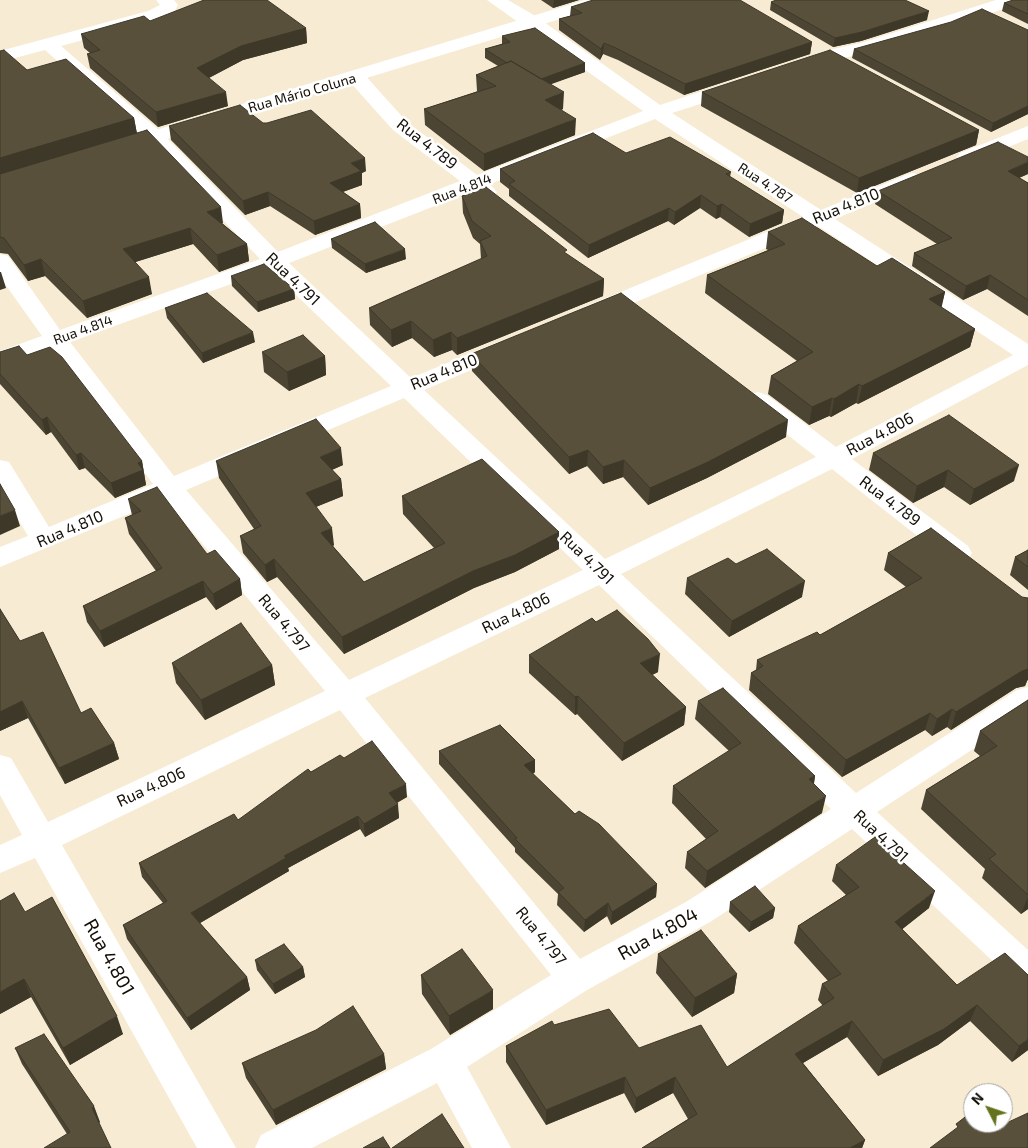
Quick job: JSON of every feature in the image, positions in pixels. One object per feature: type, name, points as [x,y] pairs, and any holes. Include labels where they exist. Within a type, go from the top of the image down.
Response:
[{"type":"street","points":[[0,58],[165,11],[169,5],[165,0]]},
{"type":"street","name":"Rua 4.787","points":[[496,0],[531,21],[657,112],[1028,355]]},
{"type":"street","name":"Rua Mário Coluna","points":[[100,153],[356,77],[603,0]]},
{"type":"street","points":[[962,0],[1005,22]]},
{"type":"street","points":[[785,70],[822,50],[864,48],[1013,0]]},
{"type":"street","name":"Rua 4.791","points":[[48,44],[154,136],[274,261],[408,386],[854,811],[1028,972]]},
{"type":"street","points":[[822,50],[856,69]]},
{"type":"street","name":"Rua 4.789","points":[[356,77],[400,126],[477,184],[505,208]]},
{"type":"street","name":"Rua 4.814","points":[[0,359],[274,261],[477,184],[657,112],[757,79]]},
{"type":"street","name":"Rua 4.810","points":[[570,321],[818,217],[1028,132]]},
{"type":"street","name":"Rua 4.797","points":[[0,262],[56,340],[169,487],[345,695],[575,979]]},
{"type":"street","points":[[601,282],[646,316]]},
{"type":"street","name":"Rua 4.810","points":[[0,558],[408,386],[525,339]]},
{"type":"street","name":"Rua 4.806","points":[[0,860],[602,572],[834,458],[1028,355]]},
{"type":"street","name":"Rua 4.789","points":[[737,384],[974,565]]},
{"type":"street","points":[[0,468],[44,540]]},
{"type":"street","name":"Rua 4.804","points":[[274,1148],[444,1061],[575,979],[698,912],[1028,698]]},
{"type":"street","name":"Rua 4.801","points":[[0,767],[217,1148]]},
{"type":"street","points":[[444,1061],[492,1148]]},
{"type":"building","points":[[204,0],[267,0],[306,28],[241,46],[197,68],[226,92],[156,112],[87,54],[100,50],[81,34],[144,16],[150,21]]},
{"type":"building","points":[[593,0],[740,0],[812,42],[685,84],[604,43],[601,49],[559,19],[582,13],[571,7]]},
{"type":"building","points":[[776,0],[905,0],[929,11],[862,32],[835,38],[771,2]]},
{"type":"building","points":[[1013,0],[1028,0],[1028,14],[1004,3]]},
{"type":"building","points":[[982,9],[1028,30],[1028,106],[993,123],[854,49],[951,22]]},
{"type":"building","points":[[535,28],[585,63],[541,79],[511,61],[507,63],[485,49],[510,42],[502,36]]},
{"type":"building","points":[[4,50],[27,70],[66,59],[134,118],[0,158],[0,51]]},
{"type":"building","points":[[830,50],[979,130],[859,178],[702,92]]},
{"type":"building","points":[[511,61],[564,92],[545,100],[576,119],[484,154],[424,109],[496,86],[476,75]]},
{"type":"building","points":[[240,105],[263,123],[311,110],[365,158],[351,163],[361,171],[330,183],[360,204],[314,221],[268,192],[243,201],[169,126]]},
{"type":"building","points":[[147,130],[221,207],[207,212],[247,244],[217,255],[190,228],[123,249],[149,277],[83,301],[41,259],[24,265],[4,238],[0,237],[0,174]]},
{"type":"building","points":[[593,133],[626,153],[670,137],[731,172],[726,174],[784,210],[750,224],[722,204],[717,206],[701,195],[675,212],[669,208],[589,245],[509,184],[515,181],[500,169]]},
{"type":"building","points":[[998,142],[1028,157],[1028,162],[1008,171],[1028,183],[1028,300],[990,275],[966,286],[914,253],[952,238],[878,191]]},
{"type":"building","points":[[486,187],[567,250],[564,252],[604,279],[457,338],[451,332],[433,340],[411,321],[391,330],[369,308],[487,256],[480,241],[491,236],[472,221],[462,196]]},
{"type":"building","points":[[802,218],[877,266],[892,258],[945,292],[929,299],[975,329],[862,386],[859,384],[834,399],[832,398],[812,407],[771,376],[813,352],[707,275],[785,244],[768,232]]},
{"type":"building","points":[[375,222],[405,249],[365,264],[331,239]]},
{"type":"building","points":[[264,264],[294,289],[257,302],[231,276]]},
{"type":"building","points":[[207,293],[253,332],[202,353],[165,308]]},
{"type":"building","points":[[621,293],[788,420],[708,462],[650,488],[624,460],[603,467],[588,450],[569,457],[471,354]]},
{"type":"building","points":[[303,335],[325,356],[287,372],[262,352]]},
{"type":"building","points":[[19,346],[27,355],[50,347],[62,357],[142,461],[138,463],[143,470],[111,483],[81,453],[76,455],[47,417],[42,420],[0,374],[0,352]]},
{"type":"building","points":[[949,415],[1019,465],[974,489],[948,470],[917,486],[873,453]]},
{"type":"building","points":[[316,419],[341,448],[320,457],[341,479],[306,493],[332,528],[321,533],[364,582],[445,543],[402,496],[482,459],[559,532],[515,555],[473,571],[342,637],[274,559],[265,565],[240,536],[261,526],[216,461]]},
{"type":"building","points":[[0,484],[15,510],[0,516]]},
{"type":"building","points":[[157,487],[207,554],[215,550],[240,579],[213,594],[203,581],[100,631],[83,606],[162,568],[125,518],[141,511],[128,499]]},
{"type":"building","points":[[931,528],[1022,597],[1028,598],[1028,669],[956,712],[952,709],[937,719],[930,713],[846,760],[751,673],[763,666],[757,660],[817,632],[820,635],[922,578],[888,553]]},
{"type":"building","points":[[767,549],[805,581],[732,621],[687,578],[728,558],[736,564]]},
{"type":"building","points":[[1028,550],[1028,567],[1015,557]]},
{"type":"building","points":[[0,609],[20,641],[43,632],[81,713],[91,708],[114,743],[59,768],[22,701],[0,712]]},
{"type":"building","points":[[617,610],[648,639],[660,654],[640,663],[686,707],[624,743],[578,696],[575,697],[529,655],[592,618],[596,622]]},
{"type":"building","points":[[241,623],[272,665],[201,700],[172,663]]},
{"type":"building","points":[[723,688],[815,776],[809,779],[826,796],[707,871],[687,852],[718,831],[673,786],[741,743],[698,701]]},
{"type":"building","points":[[1028,700],[1028,895],[989,859],[996,854],[926,790],[997,746],[980,731]]},
{"type":"building","points":[[500,725],[535,760],[524,765],[575,814],[579,811],[599,824],[657,884],[612,912],[608,903],[585,920],[558,892],[564,888],[515,839],[517,838],[439,751]]},
{"type":"building","points":[[372,741],[406,784],[389,793],[398,804],[364,824],[358,816],[284,856],[286,858],[191,913],[247,977],[187,1018],[123,925],[167,901],[139,863],[234,814],[238,820],[308,769],[311,772],[340,755],[344,758]]},
{"type":"building","points":[[875,837],[935,891],[895,922],[957,985],[1005,953],[1028,975],[1028,1039],[1019,1046],[977,1005],[944,1029],[883,1060],[852,1021],[795,1054],[865,1140],[850,1148],[642,1148],[697,1114],[675,1077],[636,1098],[625,1077],[546,1110],[506,1046],[552,1021],[554,1025],[609,1009],[639,1048],[701,1025],[727,1067],[834,998],[822,984],[841,974],[798,926],[859,887],[836,865]]},
{"type":"building","points":[[755,886],[775,908],[751,922],[730,902]]},
{"type":"building","points":[[14,893],[25,912],[52,897],[117,1016],[63,1048],[24,979],[0,992],[0,901]]},
{"type":"building","points":[[701,930],[737,974],[695,998],[658,954]]},
{"type":"building","points":[[284,944],[303,967],[273,984],[255,960]]},
{"type":"building","points":[[462,949],[493,990],[449,1016],[421,975]]},
{"type":"building","points":[[353,1006],[384,1054],[273,1110],[242,1063],[316,1030]]},
{"type":"building","points":[[44,1034],[94,1106],[92,1108],[111,1148],[44,1148],[70,1132],[15,1048]]},
{"type":"building","points":[[1028,1113],[1028,1148],[930,1148],[958,1127],[956,1124],[963,1119],[963,1133],[1013,1133],[1013,1120]]},
{"type":"building","points":[[442,1114],[464,1148],[392,1148]]},
{"type":"building","points":[[383,1137],[390,1148],[363,1148]]}]
